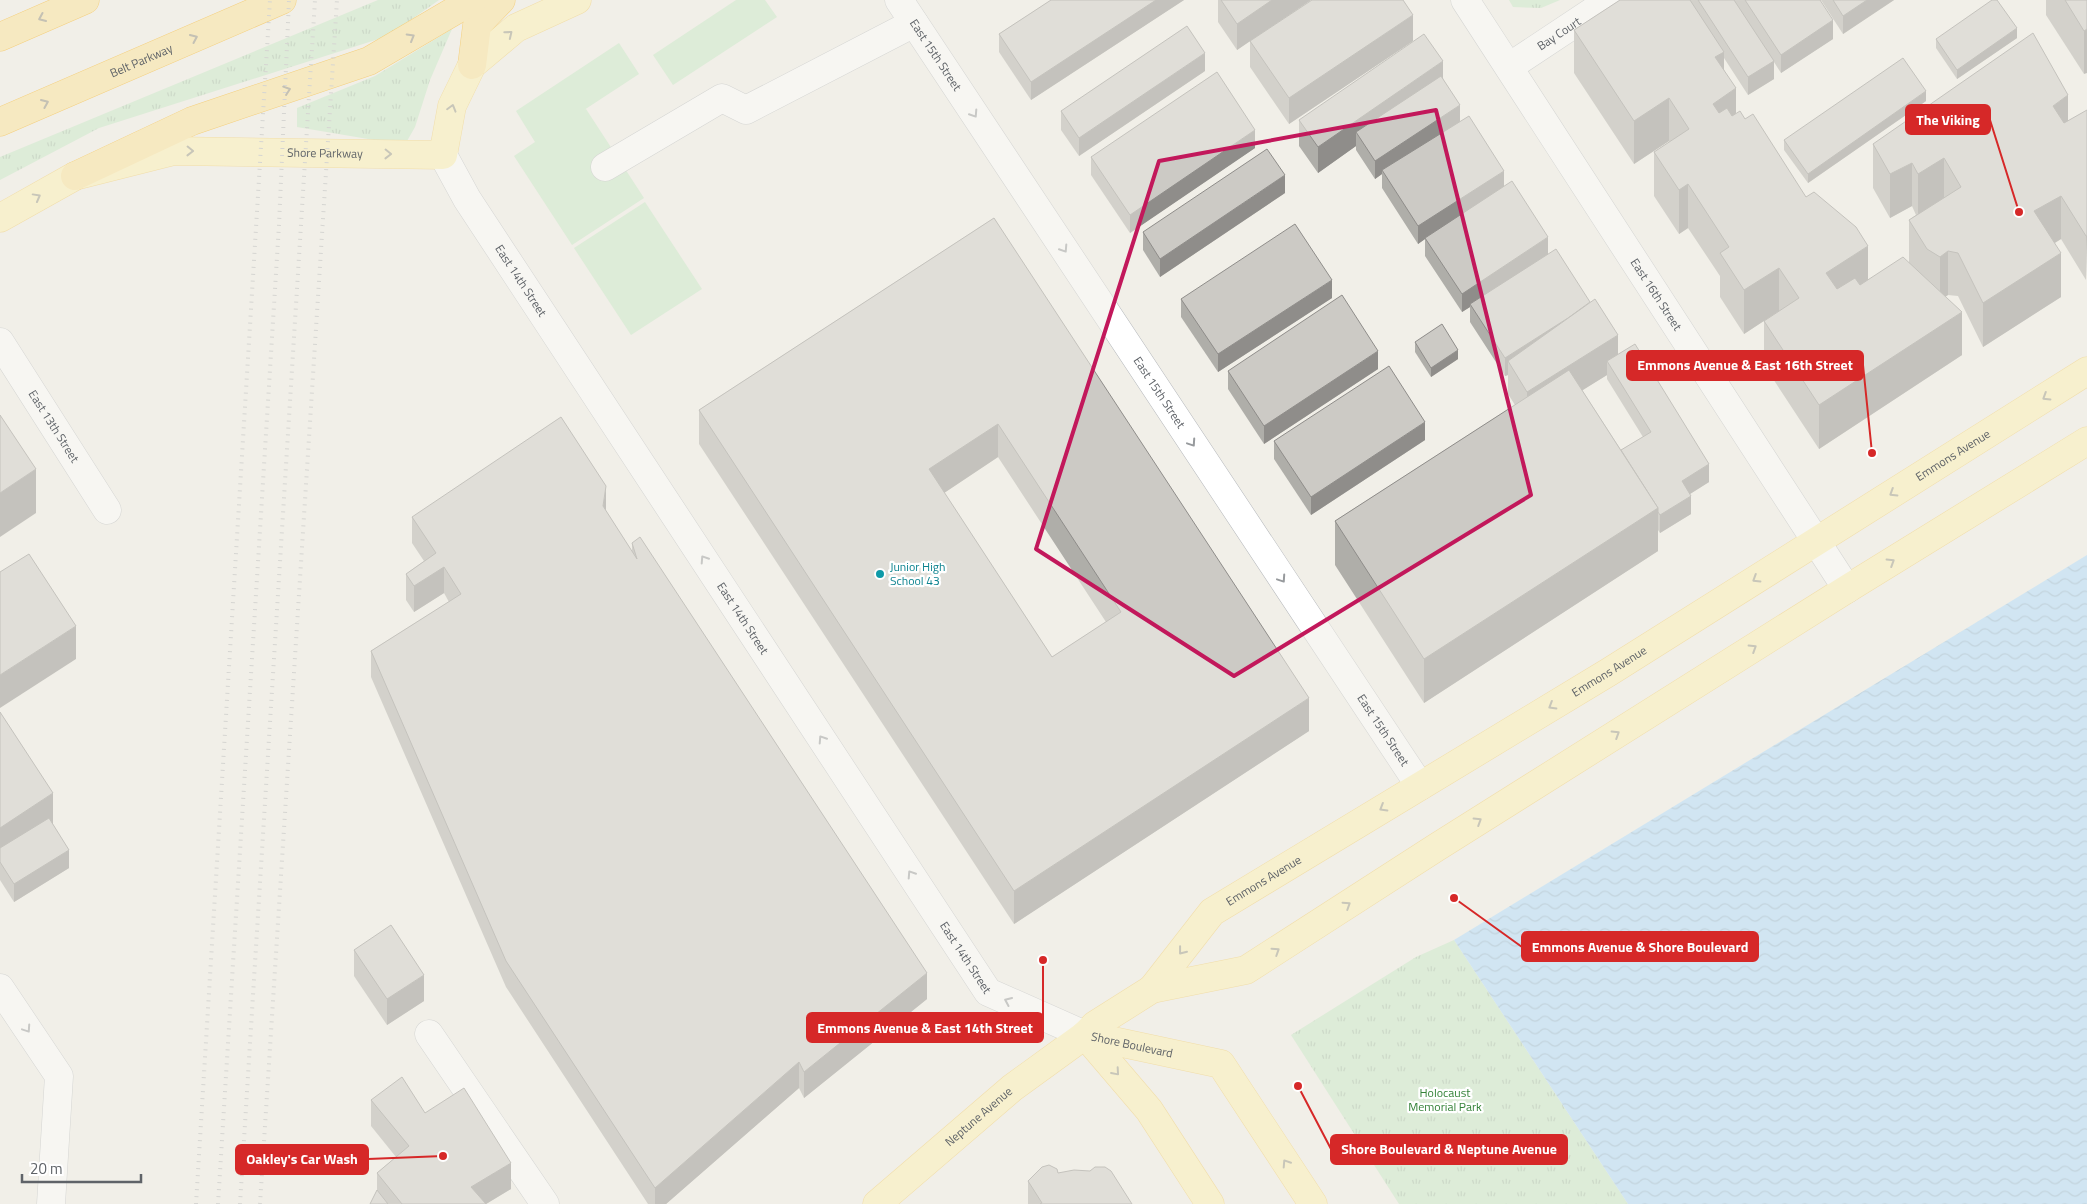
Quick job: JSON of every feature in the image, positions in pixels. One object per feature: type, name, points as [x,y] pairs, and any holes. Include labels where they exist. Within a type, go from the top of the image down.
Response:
[{"type":"highway","points":[[0,37],[85,0]]},
{"type":"highway","name":"Belt Parkway","points":[[0,122],[282,0]]},
{"type":"highway","points":[[75,176],[192,121],[369,61],[473,0]]},
{"type":"highway","points":[[472,65],[477,24],[501,0]]},
{"type":"main road","points":[[443,155],[452,106],[472,65],[516,28],[577,0]]},
{"type":"main road","name":"Shore Parkway","points":[[0,218],[75,176],[174,151],[443,155]]},
{"type":"main road","name":"Emmons Avenue","points":[[1152,990],[1212,912],[1609,672],[2087,371]]},
{"type":"main road","name":"Emmons Avenue","points":[[1085,1035],[1095,1025],[1152,990],[1246,970],[1437,846],[1847,589],[2087,442]]},
{"type":"main road","name":"Neptune Avenue","points":[[877,1204],[1012,1088],[1085,1035]]},
{"type":"main road","name":"Shore Boulevard","points":[[1085,1035],[1149,1110],[1210,1204]]},
{"type":"main road","name":"Shore Boulevard","points":[[1085,1035],[1221,1064],[1313,1204]]},
{"type":"street","name":"East 15th Street","points":[[899,0],[1420,786]]},
{"type":"street","name":"East 16th Street","points":[[1466,0],[1847,589]]},
{"type":"street","name":"Bay Court","points":[[1509,67],[1610,0]]},
{"type":"street","points":[[605,167],[722,98],[746,110],[914,23]]},
{"type":"street","name":"East 14th Street","points":[[443,155],[467,200],[988,992],[1085,1035]]},
{"type":"street","name":"East 13th Street","points":[[0,342],[107,510]]},
{"type":"street","points":[[0,988],[59,1076],[51,1204]]},
{"type":"street","points":[[429,1034],[545,1204]]},
{"type":"highlighted area","points":[[1436,110],[1531,495],[1234,676],[1036,549],[1159,161]]},
{"type":"green space","points":[[378,0],[439,0],[388,36],[99,128],[0,180],[0,157]]},
{"type":"green space","points":[[736,0],[765,0],[777,17],[673,85],[653,55]]},
{"type":"green space","points":[[1509,0],[1560,0],[1541,8],[1513,7]]},
{"type":"green space","points":[[452,29],[430,80],[415,127],[407,141],[386,142],[297,127],[297,108],[375,76]]},
{"type":"green space","points":[[619,43],[639,74],[584,110],[586,109],[644,198],[572,245],[514,156],[535,142],[516,111]]},
{"type":"green space","points":[[645,202],[702,289],[631,335],[574,248]]},
{"type":"green space","name":"Holocaust Memorial Park","points":[[1454,940],[1628,1204],[1399,1204],[1291,1035],[1416,957]]},
{"type":"water","points":[[2087,555],[2087,1204],[1628,1204],[1454,940]]},
{"type":"building","points":[[1051,0],[1156,0],[1031,82],[999,34]]},
{"type":"building","points":[[1221,0],[1272,0],[1237,24]]},
{"type":"building","points":[[1312,0],[1403,0],[1413,15],[1289,98],[1250,41]]},
{"type":"building","points":[[1620,0],[1690,0],[1724,52],[1715,57],[1736,88],[1713,104],[1719,113],[1727,108],[1732,116],[1740,111],[1745,119],[1753,114],[1806,197],[1814,192],[1856,227],[1868,246],[1826,273],[1837,289],[1855,278],[1860,285],[1903,257],[1962,312],[1819,405],[1764,321],[1799,298],[1779,268],[1744,290],[1720,253],[1729,247],[1688,184],[1679,190],[1654,152],[1689,129],[1669,98],[1634,121],[1574,30]]},
{"type":"building","points":[[1698,0],[1734,0],[1774,61],[1748,77]]},
{"type":"building","points":[[1745,0],[1820,0],[1833,20],[1781,55]]},
{"type":"building","points":[[1833,0],[1867,0],[1843,16]]},
{"type":"building","points":[[1992,0],[1997,0],[2017,28],[1957,70],[1936,39]]},
{"type":"building","points":[[2065,0],[2087,0],[2087,29],[2084,31]]},
{"type":"building","points":[[1187,26],[1205,53],[1079,138],[1061,111]]},
{"type":"building","points":[[2033,33],[2068,95],[2053,106],[2064,123],[2087,110],[2087,236],[2061,196],[2034,211],[2061,253],[1983,303],[1958,253],[1948,251],[1940,257],[1927,249],[1909,220],[1961,187],[1944,158],[1918,174],[1912,163],[1890,174],[1873,144]]},
{"type":"building","points":[[1424,34],[1443,61],[1318,147],[1299,120]]},
{"type":"building","points":[[1903,58],[1926,91],[1808,174],[1784,140]]},
{"type":"building","points":[[1217,72],[1255,130],[1130,215],[1091,157]]},
{"type":"building","points":[[1441,76],[1460,105],[1375,161],[1356,132]]},
{"type":"building","points":[[1469,116],[1504,171],[1418,226],[1382,170]]},
{"type":"building","points":[[1267,149],[1285,175],[1160,259],[1143,232]]},
{"type":"building","points":[[1512,181],[1548,237],[1462,294],[1425,238]]},
{"type":"building","name":"Junior High School 43","points":[[994,218],[1309,698],[1014,891],[699,410]],"holes":[[[998,424],[1121,612],[1052,657],[929,469]]]},
{"type":"building","points":[[1295,224],[1332,280],[1218,354],[1181,299]]},
{"type":"building","points":[[1556,249],[1590,302],[1505,358],[1470,304]]},
{"type":"building","points":[[1342,295],[1378,351],[1264,426],[1228,371]]},
{"type":"building","points":[[1595,299],[1618,335],[1527,392],[1508,361]]},
{"type":"building","points":[[1442,324],[1458,350],[1431,368],[1415,342]]},
{"type":"building","points":[[1635,344],[1709,464],[1682,481],[1691,496],[1660,515],[1658,508],[1621,450],[1651,432],[1607,361]]},
{"type":"building","points":[[1389,366],[1425,422],[1311,497],[1274,441]]},
{"type":"building","points":[[1569,370],[1658,508],[1424,659],[1335,521]]},
{"type":"building","points":[[0,415],[36,469],[0,493]]},
{"type":"building","points":[[561,417],[606,486],[603,506],[637,559],[632,543],[640,537],[927,973],[804,1072],[799,1062],[655,1188],[506,961],[371,651],[461,594],[444,567],[414,586],[406,574],[436,553],[412,517]]},
{"type":"building","points":[[29,554],[76,626],[0,675],[0,572]]},
{"type":"building","points":[[0,712],[53,793],[0,828]]},
{"type":"building","points":[[49,818],[69,850],[14,884],[0,862],[0,848]]},
{"type":"building","points":[[391,925],[424,975],[387,999],[354,950]]},
{"type":"building","points":[[402,1077],[425,1113],[464,1088],[511,1163],[471,1187],[486,1204],[402,1204],[377,1173],[409,1146],[371,1100]]},
{"type":"building","points":[[1049,1165],[1057,1169],[1058,1173],[1074,1170],[1090,1171],[1095,1167],[1105,1167],[1111,1171],[1132,1204],[1040,1204],[1042,1203],[1028,1181],[1042,1167]]},
{"type":"building","points":[[377,1190],[388,1204],[370,1204]]},
{"type":"railway","points":[[196,1204],[270,0]]},
{"type":"railway","points":[[218,1204],[279,225],[289,0]]},
{"type":"railway","points":[[240,1204],[315,0]]},
{"type":"railway","points":[[260,1204],[337,0]]},
{"type":"place","name":"The Viking","points":[[2019,212]]},
{"type":"place","name":"Emmons Avenue & East 16th Street","points":[[1872,453]]},
{"type":"place","name":"Junior High School 43","points":[[880,574]]},
{"type":"place","name":"Emmons Avenue & Shore Boulevard","points":[[1454,898]]},
{"type":"place","name":"Emmons Avenue & East 14th Street","points":[[1043,960]]},
{"type":"place","name":"Shore Boulevard & Neptune Avenue","points":[[1298,1086]]},
{"type":"place","name":"Oakley's Car Wash","points":[[443,1156]]}]
